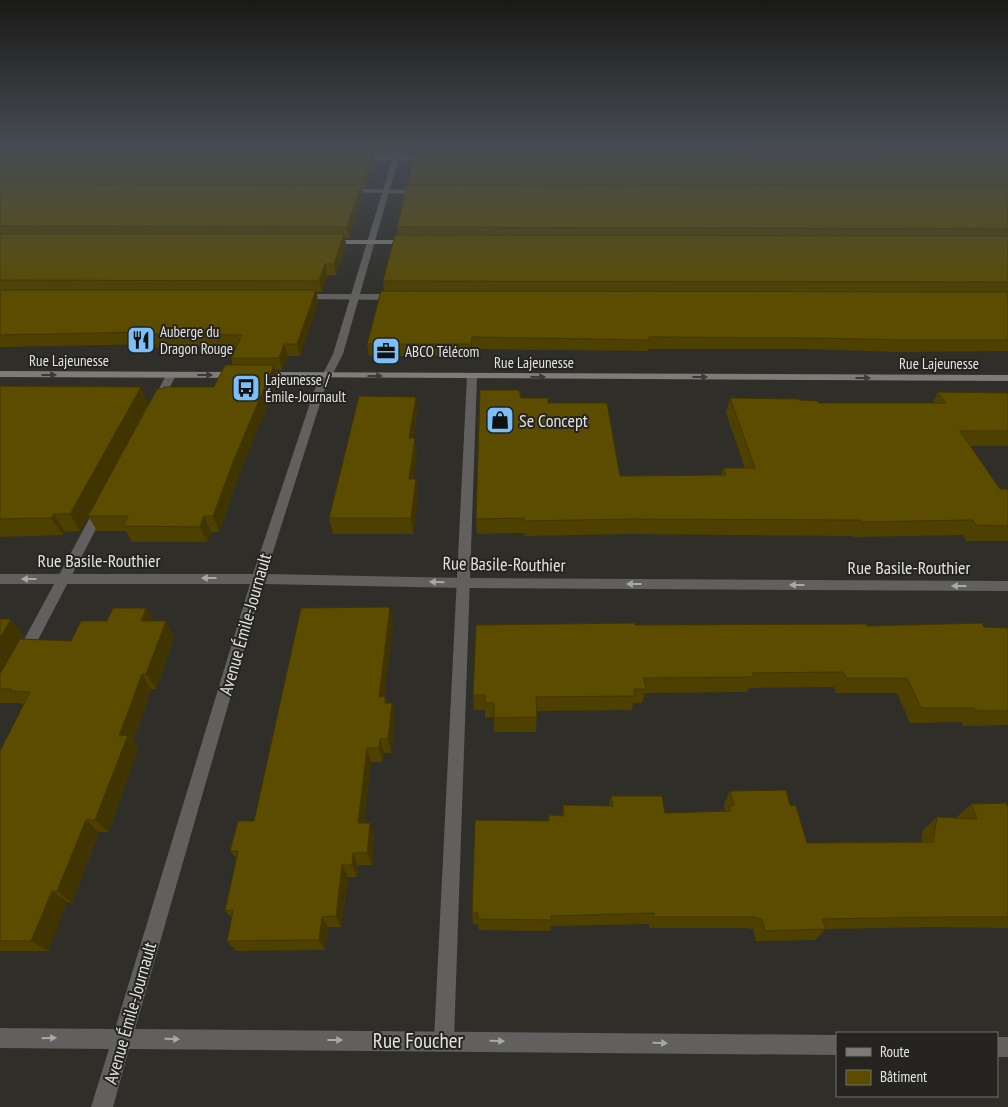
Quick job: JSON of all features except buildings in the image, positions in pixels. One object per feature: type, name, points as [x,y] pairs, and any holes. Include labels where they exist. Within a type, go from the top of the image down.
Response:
[{"type":"main road","points":[[321,242],[419,242]]},
{"type":"main road","name":"Rue Lajeunesse","points":[[0,374],[1008,378]]},
{"type":"street","name":"Avenue Émile-Journault","points":[[102,1107],[124,1038],[258,579],[319,391],[338,354],[383,198]]},
{"type":"street","points":[[296,297],[409,297]]},
{"type":"street","points":[[154,408],[171,375]]},
{"type":"street","points":[[444,1040],[472,376]]},
{"type":"street","points":[[18,663],[108,496]]},
{"type":"street","name":"Rue Basile-Routhier","points":[[0,578],[1008,586]]},
{"type":"street","name":"Rue Foucher","points":[[0,1038],[444,1040],[836,1045]]},
{"type":"place","name":"Auberge du Dragon Rouge","points":[[141,340]]},
{"type":"place","name":"ABCO Télécom","points":[[386,351]]},
{"type":"place","name":"Lajeunesse / Émile-Journault","points":[[246,388]]},
{"type":"place","name":"Se Concept","points":[[500,420]]}]
